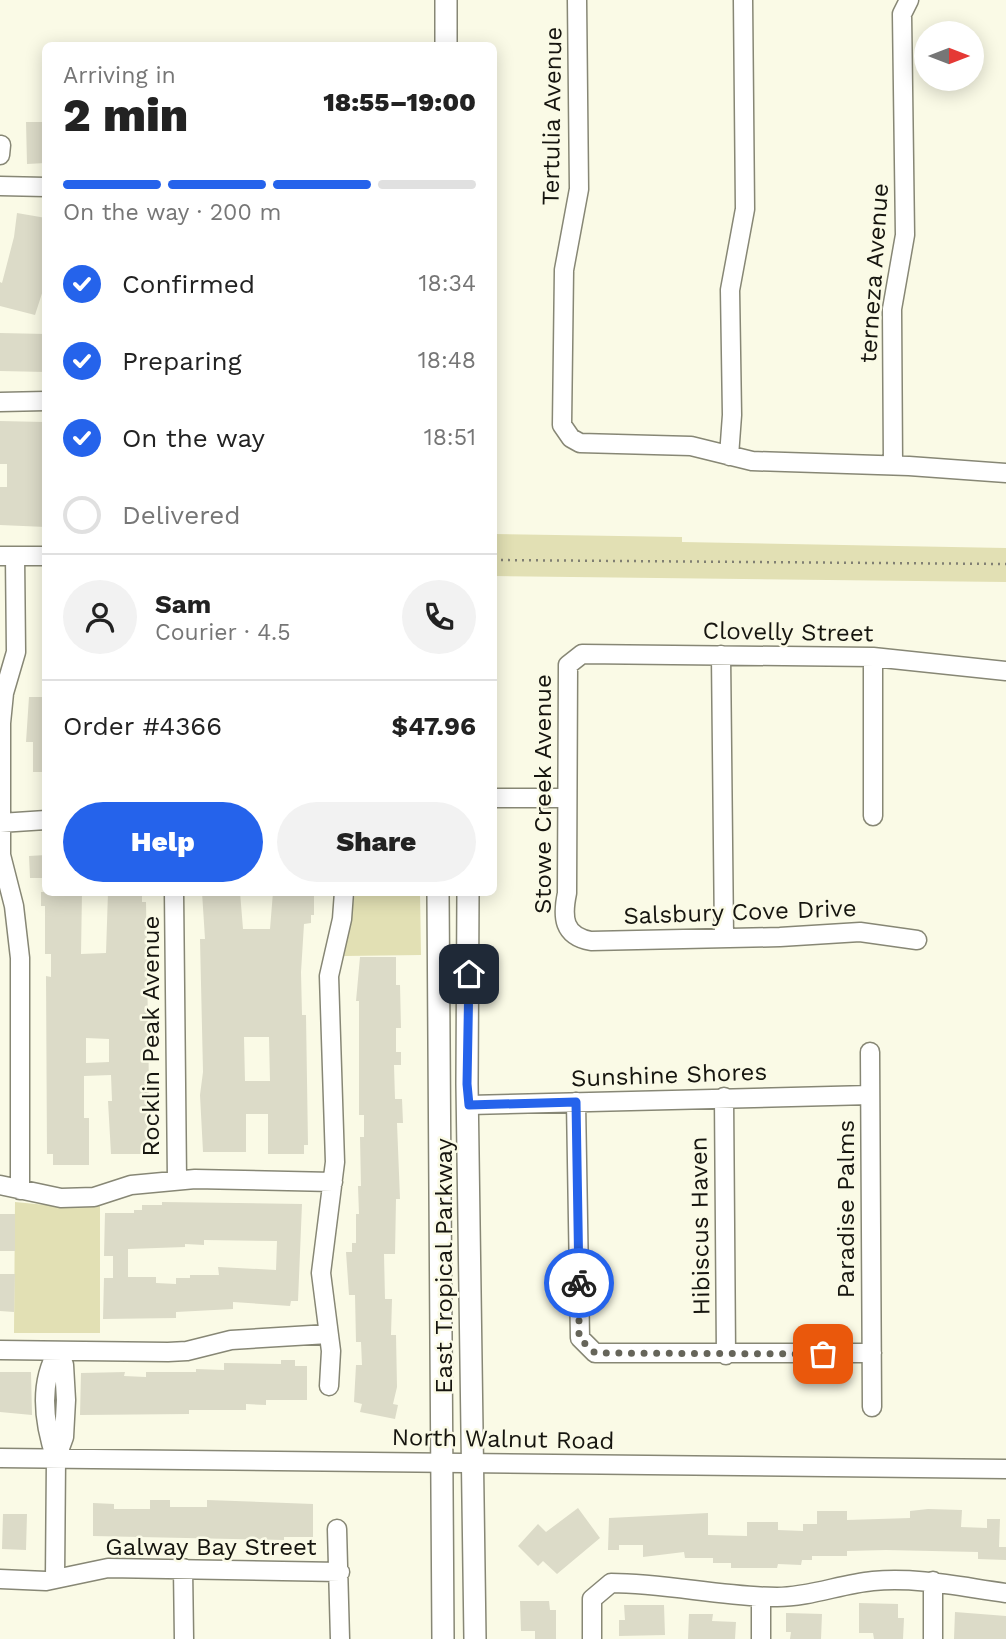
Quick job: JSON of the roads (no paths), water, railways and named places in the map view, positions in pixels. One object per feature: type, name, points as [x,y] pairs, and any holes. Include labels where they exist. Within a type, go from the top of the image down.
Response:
[{"type":"main road","points":[[446,0],[446,42]]},
{"type":"main road","name":"East Tropical Parkway","points":[[438,896],[443,1639]]},
{"type":"main road","name":"East Tropical Parkway","points":[[468,896],[467,1084],[475,1639]]},
{"type":"street","name":"Tertulia Avenue","points":[[578,0],[579,189],[564,270],[562,425],[571,438],[591,444],[691,446],[729,456]]},
{"type":"street","points":[[743,0],[745,200],[730,290],[732,415],[729,456],[752,461],[893,465],[1006,473]]},
{"type":"street","name":"terneza Avenue","points":[[893,465],[892,309],[905,235],[902,14],[909,1]]},
{"type":"street","points":[[0,155],[1,145]]},
{"type":"street","points":[[0,186],[42,187]]},
{"type":"street","points":[[0,402],[42,401]]},
{"type":"street","points":[[20,1190],[20,958],[14,906],[1,855],[1,723],[4,693],[16,652],[7,556],[42,556]]},
{"type":"street","name":"Clovelly Street","points":[[571,660],[582,654],[873,657],[1006,671]]},
{"type":"street","points":[[721,655],[724,937]]},
{"type":"street","points":[[873,657],[873,816]]},
{"type":"street","name":"Stowe Creek Avenue","points":[[568,929],[563,913],[567,893],[566,669],[571,660]]},
{"type":"street","points":[[497,798],[567,798]]},
{"type":"street","points":[[0,823],[42,820]]},
{"type":"street","name":"Rocklin Peak Avenue","points":[[174,896],[177,1180]]},
{"type":"street","points":[[329,1386],[331,1351],[321,1258],[330,1220],[333,1182],[334,1085],[329,976],[342,919],[344,896]]},
{"type":"street","name":"Salsbury Cove Drive","points":[[568,929],[575,936],[591,941],[780,937],[860,932],[917,940]]},
{"type":"street","name":"Paradise Palms","points":[[870,1052],[872,1407]]},
{"type":"street","name":"Sunshine Shores","points":[[469,1105],[870,1095]]},
{"type":"street","name":"Hibiscus Haven","points":[[723,1097],[726,1355]]},
{"type":"street","points":[[576,1102],[579,1338],[586,1347],[595,1353],[872,1353]]},
{"type":"street","points":[[0,1185],[61,1198],[94,1197],[131,1185],[177,1180],[333,1182]]},
{"type":"street","points":[[0,1350],[187,1351],[231,1340],[328,1334]]},
{"type":"street","points":[[56,1459],[64,1437],[66,1400],[64,1365],[58,1351]]},
{"type":"street","points":[[55,1579],[56,1459],[46,1428],[46,1400],[47,1369],[58,1351]]},
{"type":"street","points":[[46,1400],[66,1400]]},
{"type":"street","name":"North Walnut Road","points":[[0,1458],[1006,1469]]},
{"type":"street","points":[[337,1529],[340,1639]]},
{"type":"street","name":"Galway Bay Street","points":[[0,1579],[19,1582],[55,1579],[108,1568],[340,1572]]},
{"type":"street","points":[[183,1568],[184,1639]]},
{"type":"street","points":[[592,1639],[592,1599],[611,1583],[761,1597],[792,1596],[869,1581],[933,1581],[1006,1593]]},
{"type":"street","points":[[933,1581],[933,1639]]},
{"type":"street","points":[[761,1597],[761,1639]]}]
